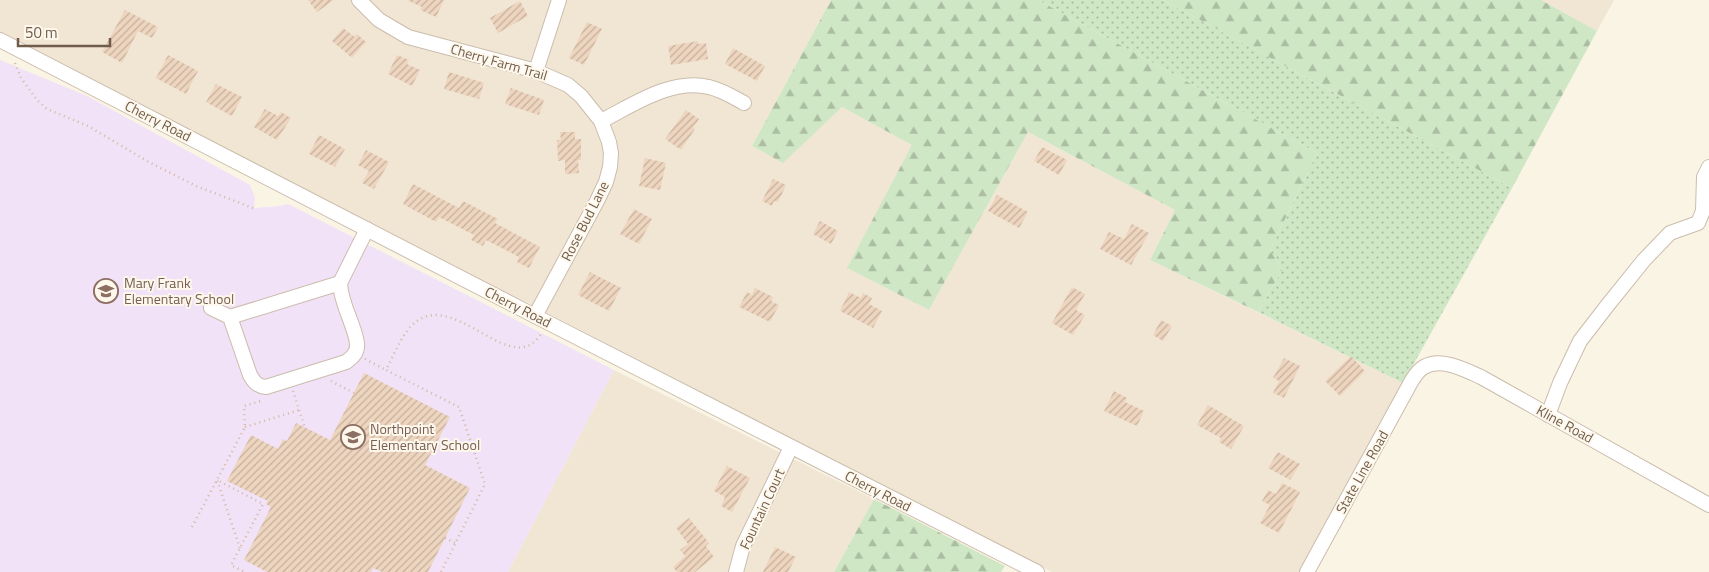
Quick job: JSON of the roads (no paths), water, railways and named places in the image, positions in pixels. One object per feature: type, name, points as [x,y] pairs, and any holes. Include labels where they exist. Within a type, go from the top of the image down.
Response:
[{"type":"street","name":"Cherry Farm Trail","points":[[359,0],[379,20],[408,37],[536,71],[568,85],[581,96],[601,121]]},
{"type":"street","points":[[536,71],[559,0]]},
{"type":"street","name":"Cherry Road","points":[[0,40],[367,230],[1037,572]]},
{"type":"street","points":[[601,121],[654,95],[684,85],[709,87],[726,93],[744,103]]},
{"type":"street","name":"Rose Bud Lane","points":[[535,316],[598,201],[606,182],[611,153],[606,130],[601,121]]},
{"type":"street","points":[[1548,415],[1560,383],[1580,341],[1607,306],[1644,260],[1670,233],[1698,224],[1703,211],[1704,177],[1709,167]]},
{"type":"street","points":[[230,317],[250,374],[254,383],[260,386],[266,387],[346,362],[353,357],[358,344],[340,292],[340,283],[367,230]]},
{"type":"street","points":[[211,308],[230,317],[340,283]]},
{"type":"street","name":"Kline Road","points":[[1417,373],[1423,367],[1432,364],[1446,364],[1480,377],[1709,505]]},
{"type":"street","name":"State Line Road","points":[[1307,572],[1417,373]]},
{"type":"street","name":"Fountain Court","points":[[736,572],[743,546],[791,447]]},
{"type":"place","name":"Mary Frank Elementary School","points":[[106,291]]},
{"type":"place","name":"Northpoint Elementary School","points":[[353,437]]}]
